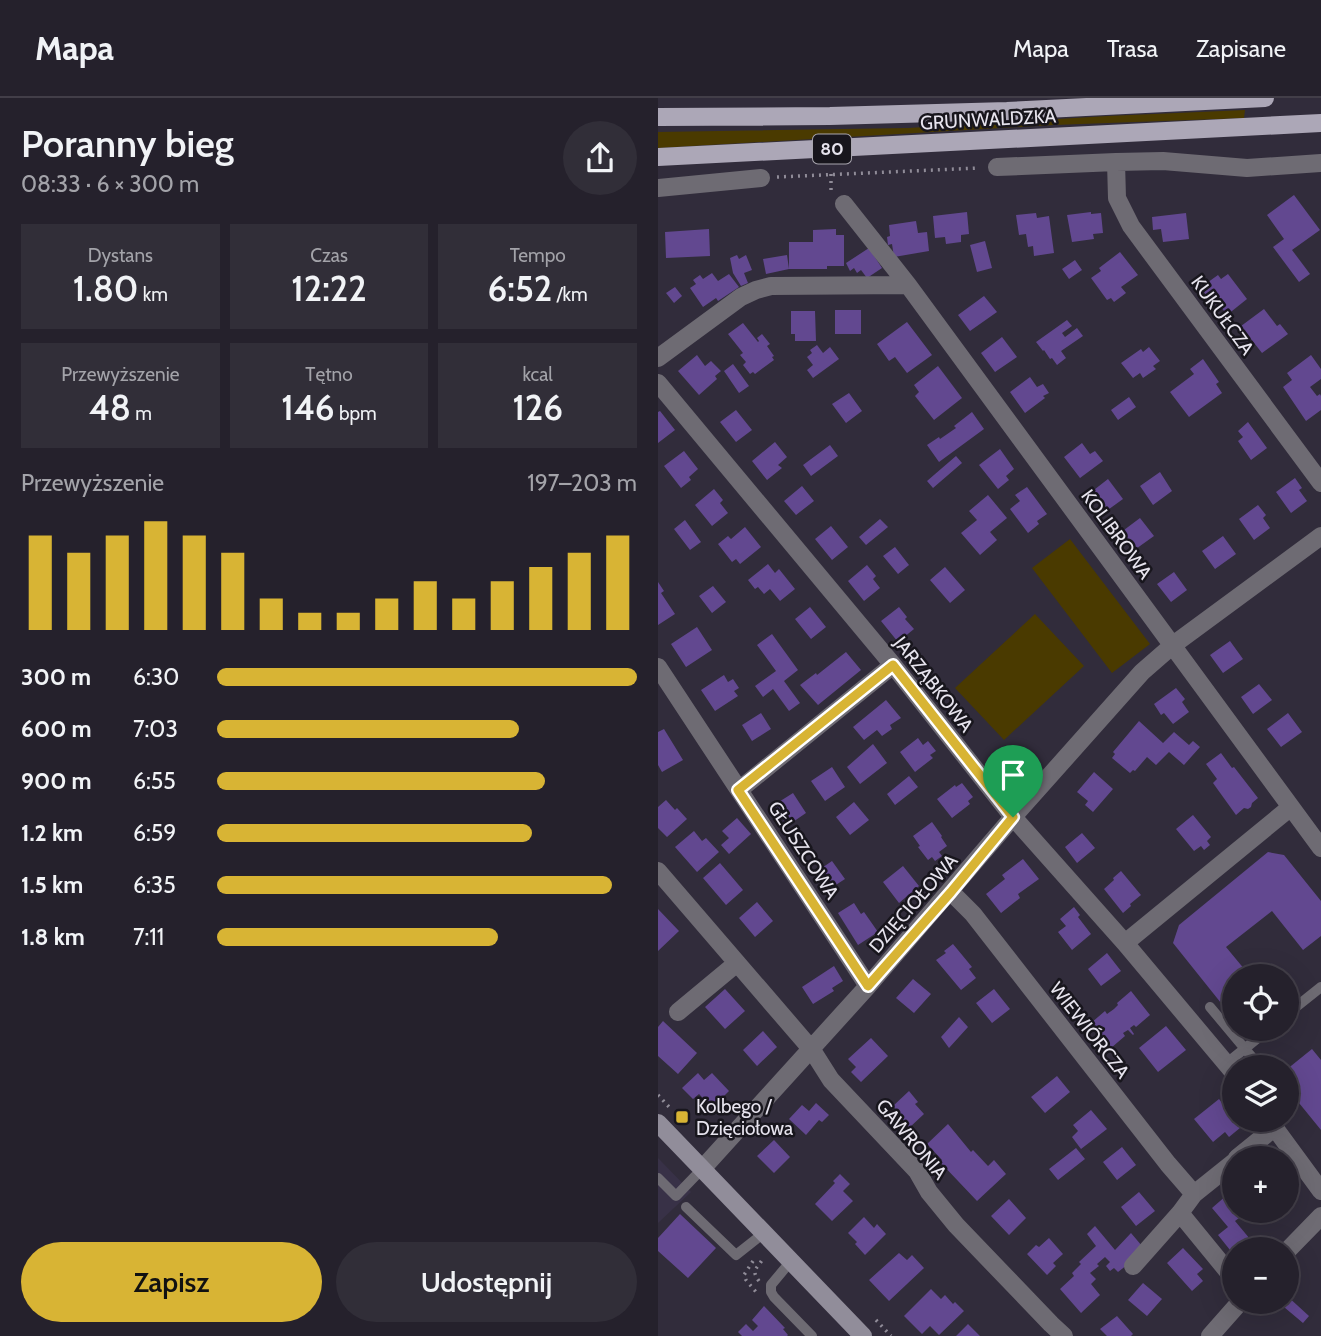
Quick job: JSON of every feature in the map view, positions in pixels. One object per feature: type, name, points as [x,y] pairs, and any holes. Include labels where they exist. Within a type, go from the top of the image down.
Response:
[{"type":"main road","name":"GRUNWALDZKA","points":[[658,117],[1007,111],[1265,98]]},
{"type":"main road","name":"GRUNWALDZKA","points":[[658,158],[1321,123]]},
{"type":"main road","points":[[658,1123],[863,1336]]},
{"type":"street","points":[[997,167],[1163,161],[1247,168],[1321,163]]},
{"type":"street","name":"KUKUŁCZA","points":[[1116,162],[1117,198],[1131,226],[1321,483]]},
{"type":"street","points":[[658,188],[761,178]]},
{"type":"street","name":"KOLIBROWA","points":[[844,204],[908,285],[1321,848]]},
{"type":"street","points":[[658,358],[756,289],[771,286],[908,285]]},
{"type":"street","name":"JARZĄBKOWA","points":[[658,383],[893,665],[1013,817],[1125,943],[1222,1058]]},
{"type":"street","name":"DZIĘCIOŁOWA","points":[[702,1169],[812,1050],[1142,672],[1173,645],[1321,536]]},
{"type":"street","points":[[738,790],[893,665]]},
{"type":"street","name":"GŁUSZCOWA","points":[[658,667],[868,986]]},
{"type":"street","points":[[1125,943],[1291,807]]},
{"type":"street","name":"GAWRONIA","points":[[660,876],[812,1050],[831,1080],[917,1171],[929,1192],[956,1225],[1064,1336]]},
{"type":"street","name":"WIEWIÓRCZA","points":[[951,892],[973,914],[1194,1194]]},
{"type":"street","points":[[678,1012],[737,963]]},
{"type":"street","points":[[1250,1146],[1263,1132]]},
{"type":"street","points":[[1277,1132],[1321,1191]]},
{"type":"street","points":[[1133,1266],[1194,1194],[1222,1171]]},
{"type":"street","points":[[1180,1213],[1222,1264]]},
{"type":"street","points":[[1299,1239],[1321,1216]]},
{"type":"street","points":[[1210,1336],[1229,1314]]},
{"type":"lane","points":[[1299,1005],[1321,987]]},
{"type":"lane","points":[[1210,1007],[1251,1055]]},
{"type":"lane","points":[[1240,1055],[1254,1041]]},
{"type":"lane","points":[[658,1178],[676,1196],[702,1169]]},
{"type":"lane","points":[[686,1207],[736,1255],[764,1233]]},
{"type":"lane","points":[[791,1261],[771,1285],[771,1292],[812,1336]]},
{"type":"path","points":[[761,178],[997,167]]},
{"type":"shaded area","points":[[1245,110],[1244,118],[1054,125],[658,148],[658,132],[908,128]]},
{"type":"shaded area","points":[[1070,539],[1150,644],[1112,673],[1032,568]]},
{"type":"shaded area","points":[[1035,614],[1084,666],[1004,740],[955,688]]},
{"type":"shaded area","points":[[658,1158],[691,1192],[658,1223]]},
{"type":"building","points":[[1294,195],[1320,230],[1292,250],[1310,274],[1299,282],[1273,247],[1284,239],[1267,215]]},
{"type":"building","points":[[967,212],[969,234],[961,235],[961,242],[946,244],[945,237],[935,238],[933,216]]},
{"type":"building","points":[[1036,213],[1037,218],[1049,216],[1054,253],[1034,256],[1033,246],[1028,247],[1026,234],[1019,235],[1016,215]]},
{"type":"building","points":[[1101,213],[1103,233],[1093,234],[1094,239],[1072,242],[1067,215]]},
{"type":"building","points":[[1186,213],[1189,239],[1163,242],[1161,229],[1153,230],[1152,217]]},
{"type":"building","points":[[916,221],[918,233],[927,232],[929,251],[894,257],[892,244],[888,245],[889,225]]},
{"type":"building","points":[[709,229],[710,256],[666,258],[665,232]]},
{"type":"building","points":[[836,229],[836,235],[844,235],[844,266],[789,269],[789,242],[813,242],[813,230]]},
{"type":"building","points":[[985,241],[992,268],[977,272],[970,245]]},
{"type":"building","points":[[869,248],[882,268],[867,278],[861,270],[857,273],[854,268],[850,271],[846,263]]},
{"type":"building","points":[[1120,252],[1138,275],[1121,287],[1126,293],[1114,302],[1111,298],[1107,300],[1091,278],[1101,271],[1099,268]]},
{"type":"building","points":[[737,255],[739,259],[746,255],[752,270],[744,273],[748,283],[741,286],[733,273],[730,258]]},
{"type":"building","points":[[787,255],[789,269],[766,274],[763,259]]},
{"type":"building","points":[[1075,260],[1082,270],[1069,279],[1062,269]]},
{"type":"building","points":[[712,273],[718,281],[729,274],[739,287],[703,307],[690,288],[696,284],[693,280],[700,275],[703,279]]},
{"type":"building","points":[[1228,274],[1247,299],[1227,315],[1218,303],[1214,306],[1204,292],[1208,289],[1204,285],[1218,275],[1221,279]]},
{"type":"building","points":[[675,287],[682,296],[674,303],[666,293]]},
{"type":"building","points":[[984,296],[997,312],[970,331],[958,315]]},
{"type":"building","points":[[1264,309],[1277,326],[1280,324],[1288,334],[1262,353],[1251,339],[1247,342],[1237,329]]},
{"type":"building","points":[[835,310],[861,310],[861,334],[835,334]]},
{"type":"building","points":[[791,311],[815,311],[816,341],[795,341],[795,334],[791,334]]},
{"type":"building","points":[[1067,320],[1072,326],[1062,333],[1065,337],[1077,328],[1083,336],[1061,351],[1066,358],[1057,365],[1036,342]]},
{"type":"building","points":[[907,322],[932,355],[907,373],[895,357],[889,361],[877,344]]},
{"type":"building","points":[[743,323],[758,342],[757,338],[762,334],[770,344],[767,346],[774,356],[774,360],[755,374],[750,374],[743,365],[746,362],[740,355],[743,353],[728,334]]},
{"type":"building","points":[[1002,337],[1017,357],[995,372],[981,353]]},
{"type":"building","points":[[817,345],[823,353],[830,347],[839,359],[813,378],[807,370],[813,365],[807,357],[812,353],[810,350]]},
{"type":"building","points":[[1149,347],[1160,361],[1153,366],[1156,369],[1143,378],[1140,373],[1133,378],[1121,363],[1141,349],[1143,352]]},
{"type":"building","points":[[697,355],[705,366],[711,361],[721,371],[715,376],[717,379],[699,395],[678,371]]},
{"type":"building","points":[[1311,355],[1321,369],[1321,379],[1310,387],[1317,396],[1321,396],[1321,410],[1306,421],[1283,387],[1292,380],[1287,373]]},
{"type":"building","points":[[1203,359],[1219,382],[1216,384],[1222,393],[1189,417],[1170,392],[1194,374],[1190,369]]},
{"type":"building","points":[[733,364],[749,386],[739,393],[724,371]]},
{"type":"building","points":[[938,366],[962,398],[934,420],[915,396],[919,392],[914,385]]},
{"type":"building","points":[[1030,377],[1037,387],[1043,384],[1049,393],[1025,413],[1010,392]]},
{"type":"building","points":[[849,393],[862,411],[846,423],[832,404]]},
{"type":"building","points":[[1129,397],[1136,407],[1118,420],[1111,410]]},
{"type":"building","points":[[736,410],[752,430],[736,442],[720,422]]},
{"type":"building","points":[[660,411],[675,430],[658,443],[658,412]]},
{"type":"building","points":[[972,412],[984,429],[939,462],[927,445],[956,428],[954,426]]},
{"type":"building","points":[[1248,422],[1267,448],[1251,460],[1238,441],[1243,437],[1238,431]]},
{"type":"building","points":[[775,442],[787,457],[778,465],[782,468],[767,480],[752,461]]},
{"type":"building","points":[[1082,443],[1090,454],[1095,451],[1103,461],[1080,478],[1064,457]]},
{"type":"building","points":[[830,445],[838,456],[811,476],[803,465]]},
{"type":"building","points":[[1000,449],[1014,469],[1006,476],[1009,480],[998,489],[979,465]]},
{"type":"building","points":[[684,451],[698,469],[689,477],[691,480],[681,488],[664,466]]},
{"type":"building","points":[[956,456],[962,463],[933,488],[927,481]]},
{"type":"building","points":[[1160,472],[1172,491],[1153,505],[1140,486]]},
{"type":"building","points":[[1295,478],[1307,501],[1291,513],[1276,492]]},
{"type":"building","points":[[1108,479],[1123,499],[1105,512],[1090,493]]},
{"type":"building","points":[[802,486],[814,501],[796,515],[784,501]]},
{"type":"building","points":[[1027,487],[1047,514],[1037,521],[1039,524],[1028,533],[1010,509],[1020,501],[1015,495]]},
{"type":"building","points":[[714,489],[723,500],[720,503],[728,513],[712,526],[695,505]]},
{"type":"building","points":[[988,495],[1007,518],[990,532],[997,540],[980,555],[961,533],[977,520],[969,511]]},
{"type":"building","points":[[1258,505],[1266,515],[1263,518],[1270,528],[1254,540],[1239,519]]},
{"type":"building","points":[[1140,518],[1154,536],[1133,551],[1120,533]]},
{"type":"building","points":[[880,519],[888,527],[866,545],[859,537]]},
{"type":"building","points":[[685,520],[701,542],[690,550],[674,529]]},
{"type":"building","points":[[831,526],[848,547],[832,560],[815,539]]},
{"type":"building","points":[[745,527],[761,547],[740,564],[736,559],[732,562],[718,544],[728,536],[731,539]]},
{"type":"building","points":[[1223,536],[1236,554],[1215,569],[1202,551]]},
{"type":"building","points":[[895,547],[909,565],[898,574],[883,556]]},
{"type":"building","points":[[768,564],[775,573],[779,569],[795,589],[780,601],[770,589],[764,594],[758,587],[755,589],[748,580]]},
{"type":"building","points":[[867,565],[876,576],[873,579],[880,588],[864,601],[848,581]]},
{"type":"building","points":[[945,567],[965,590],[950,603],[930,580]]},
{"type":"building","points":[[1174,572],[1187,590],[1171,602],[1157,584]]},
{"type":"building","points":[[658,582],[664,591],[661,593],[675,614],[658,625]]},
{"type":"building","points":[[713,586],[726,602],[712,613],[699,596]]},
{"type":"building","points":[[810,607],[826,627],[811,639],[795,619]]},
{"type":"building","points":[[899,607],[914,629],[898,642],[881,621]]},
{"type":"building","points":[[697,627],[712,650],[686,667],[671,644]]},
{"type":"building","points":[[772,634],[798,670],[784,681],[800,703],[789,711],[773,689],[763,697],[755,686],[776,671],[757,645]]},
{"type":"building","points":[[1230,641],[1243,659],[1223,673],[1210,655]]},
{"type":"building","points":[[846,652],[861,670],[818,705],[800,685]]},
{"type":"building","points":[[724,675],[728,682],[733,679],[739,688],[734,691],[738,696],[715,711],[701,690]]},
{"type":"building","points":[[1259,684],[1272,700],[1253,714],[1241,697]]},
{"type":"building","points":[[1176,688],[1185,699],[1182,702],[1189,712],[1173,724],[1164,713],[1161,715],[1154,704]]},
{"type":"building","points":[[886,700],[901,718],[890,725],[892,729],[882,736],[877,730],[864,740],[853,727]]},
{"type":"building","points":[[761,713],[771,729],[752,741],[742,725]]},
{"type":"building","points":[[1288,713],[1302,732],[1281,747],[1267,729]]},
{"type":"building","points":[[1139,721],[1163,743],[1174,732],[1189,745],[1193,741],[1200,747],[1184,765],[1169,752],[1156,765],[1147,757],[1130,773],[1112,758],[1115,754],[1113,752]]},
{"type":"building","points":[[664,729],[683,760],[662,772],[658,765],[658,732]]},
{"type":"building","points":[[918,738],[923,745],[928,741],[936,751],[930,755],[933,758],[915,772],[900,752]]},
{"type":"building","points":[[873,744],[887,763],[860,784],[847,767]]},
{"type":"building","points":[[1221,753],[1258,798],[1251,807],[1244,808],[1236,815],[1213,783],[1217,779],[1206,764]]},
{"type":"building","points":[[832,767],[845,787],[825,801],[811,781]]},
{"type":"building","points":[[1094,772],[1113,789],[1093,812],[1085,805],[1088,801],[1077,792]]},
{"type":"building","points":[[909,776],[918,787],[895,805],[887,794]]},
{"type":"building","points":[[962,783],[973,797],[968,801],[970,804],[952,818],[937,799]]},
{"type":"building","points":[[793,793],[806,813],[787,826],[774,805]]},
{"type":"building","points":[[666,800],[687,819],[667,837],[658,828],[658,807]]},
{"type":"building","points":[[854,802],[869,820],[850,835],[836,817]]},
{"type":"building","points":[[1193,815],[1211,837],[1207,841],[1210,845],[1204,850],[1201,846],[1194,851],[1176,829]]},
{"type":"building","points":[[737,818],[751,834],[729,854],[721,845],[729,838],[722,831]]},
{"type":"building","points":[[932,822],[947,846],[939,852],[942,856],[935,861],[932,857],[928,860],[913,836]]},
{"type":"building","points":[[694,831],[702,841],[706,838],[719,852],[697,872],[675,847]]},
{"type":"building","points":[[1082,833],[1095,848],[1077,863],[1065,847]]},
{"type":"building","points":[[1268,852],[1284,855],[1321,901],[1321,936],[1303,950],[1272,911],[1226,947],[1240,964],[1222,964],[1222,1004],[1173,943],[1179,925]]},
{"type":"building","points":[[1023,859],[1039,879],[1018,894],[1020,898],[1001,913],[986,894],[1005,879],[1002,875]]},
{"type":"building","points":[[832,861],[845,879],[825,892],[813,874]]},
{"type":"building","points":[[720,863],[743,890],[726,905],[703,878]]},
{"type":"building","points":[[903,866],[919,886],[899,903],[883,882]]},
{"type":"building","points":[[1121,871],[1141,895],[1123,913],[1104,889]]},
{"type":"building","points":[[757,902],[773,921],[755,937],[739,918]]},
{"type":"building","points":[[854,903],[878,932],[858,945],[838,913]]},
{"type":"building","points":[[1074,907],[1091,934],[1072,950],[1058,932],[1066,926],[1060,919]]},
{"type":"building","points":[[658,909],[679,931],[658,951]]},
{"type":"building","points":[[953,944],[972,967],[969,969],[976,978],[961,990],[936,960]]},
{"type":"building","points":[[1107,953],[1121,971],[1101,986],[1088,969]]},
{"type":"building","points":[[834,966],[843,981],[832,988],[834,991],[813,1004],[802,987]]},
{"type":"building","points":[[913,979],[931,994],[914,1013],[896,998]]},
{"type":"building","points":[[725,989],[745,1011],[725,1029],[705,1007]]},
{"type":"building","points":[[994,989],[1010,1009],[992,1023],[976,1003]]},
{"type":"building","points":[[1131,991],[1150,1015],[1136,1027],[1134,1025],[1130,1028],[1133,1035],[1128,1030],[1111,1048],[1091,1023],[1105,1011],[1107,1014],[1114,1009]]},
{"type":"building","points":[[959,1017],[968,1027],[949,1048],[941,1037]]},
{"type":"building","points":[[663,1021],[697,1053],[678,1074],[658,1056],[658,1027]]},
{"type":"building","points":[[1166,1026],[1186,1050],[1158,1072],[1139,1048]]},
{"type":"building","points":[[763,1031],[777,1047],[757,1066],[743,1050]]},
{"type":"building","points":[[871,1038],[888,1056],[861,1082],[851,1072],[856,1067],[848,1059]]},
{"type":"building","points":[[1312,1049],[1321,1060],[1321,1130],[1299,1103],[1299,1060]]},
{"type":"building","points":[[698,1073],[704,1080],[712,1073],[729,1091],[712,1108],[699,1094],[693,1099],[682,1088]]},
{"type":"building","points":[[1057,1076],[1070,1092],[1045,1113],[1031,1097]]},
{"type":"building","points":[[909,1091],[924,1114],[909,1128],[893,1106]]},
{"type":"building","points":[[1219,1099],[1222,1103],[1222,1132],[1225,1132],[1213,1142],[1194,1119]]},
{"type":"building","points":[[816,1103],[829,1115],[822,1122],[819,1120],[806,1135],[789,1119],[802,1105],[809,1111]]},
{"type":"building","points":[[1091,1110],[1107,1129],[1081,1149],[1072,1137],[1078,1131],[1073,1125]]},
{"type":"building","points":[[948,1124],[971,1152],[973,1150],[988,1166],[994,1160],[1006,1174],[977,1201],[927,1144]]},
{"type":"building","points":[[774,1140],[790,1157],[774,1173],[757,1156]]},
{"type":"building","points":[[1122,1147],[1136,1165],[1117,1180],[1103,1162]]},
{"type":"building","points":[[1076,1148],[1085,1159],[1058,1180],[1049,1169]]},
{"type":"building","points":[[840,1174],[850,1184],[843,1191],[853,1201],[832,1221],[815,1204]]},
{"type":"building","points":[[1139,1192],[1155,1211],[1136,1226],[1121,1207]]},
{"type":"building","points":[[1009,1199],[1026,1218],[1009,1235],[991,1216]]},
{"type":"building","points":[[1222,1199],[1222,1220],[1212,1208]]},
{"type":"building","points":[[680,1214],[716,1248],[688,1278],[658,1251],[658,1238]]},
{"type":"building","points":[[864,1217],[874,1228],[877,1224],[886,1234],[865,1255],[848,1233]]},
{"type":"building","points":[[1225,1223],[1237,1223],[1248,1237],[1222,1237],[1222,1240],[1218,1235],[1228,1227]]},
{"type":"building","points":[[1095,1226],[1115,1250],[1131,1233],[1142,1246],[1118,1272],[1114,1268],[1110,1271],[1106,1266],[1110,1262],[1105,1257],[1097,1264],[1099,1266],[1090,1273],[1096,1279],[1091,1284],[1100,1295],[1081,1313],[1060,1289],[1074,1276],[1072,1273],[1081,1264],[1079,1262],[1096,1246],[1087,1234]]},
{"type":"building","points":[[1049,1238],[1063,1254],[1053,1263],[1056,1266],[1047,1275],[1027,1254]]},
{"type":"building","points":[[1183,1248],[1203,1269],[1197,1274],[1203,1281],[1192,1291],[1167,1263]]},
{"type":"building","points":[[899,1253],[907,1260],[912,1255],[924,1268],[889,1301],[869,1280]]},
{"type":"building","points":[[1143,1283],[1162,1299],[1147,1316],[1128,1300]]},
{"type":"building","points":[[931,1289],[941,1299],[945,1295],[964,1311],[939,1335],[930,1326],[922,1334],[904,1316]]},
{"type":"building","points":[[764,1306],[785,1328],[783,1329],[787,1336],[742,1336],[738,1332],[746,1324],[753,1331],[758,1326],[752,1320]]},
{"type":"building","points":[[1299,1307],[1309,1316],[1303,1323],[1292,1314],[1299,1314]]},
{"type":"building","points":[[1117,1316],[1133,1334],[1131,1336],[1107,1336],[1100,1329]]},
{"type":"building","points":[[968,1324],[980,1336],[956,1336]]},
{"type":"place","name":"Kolbego / Dzięciołowa","points":[[682,1117]]},
{"type":"route","points":[[893,665],[1013,817],[868,986],[738,790],[893,665]]}]
